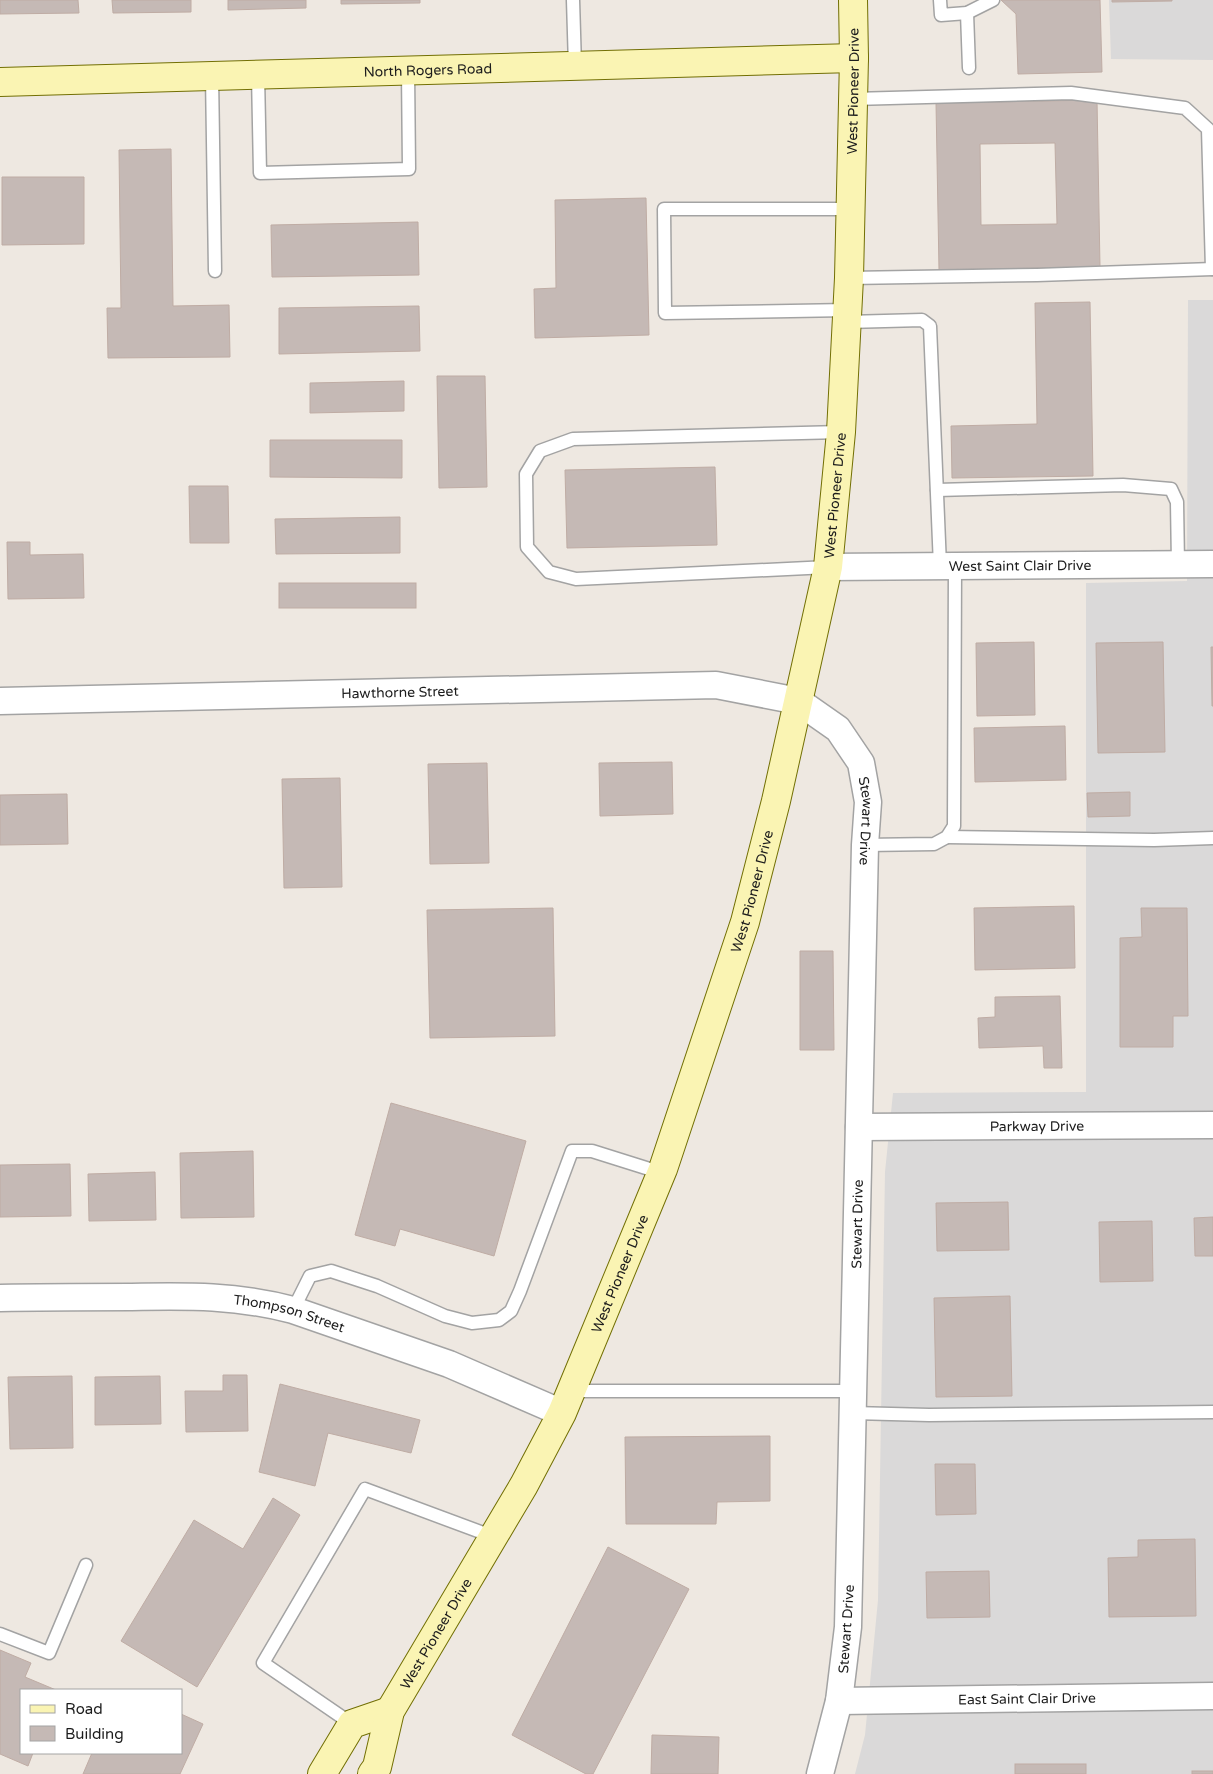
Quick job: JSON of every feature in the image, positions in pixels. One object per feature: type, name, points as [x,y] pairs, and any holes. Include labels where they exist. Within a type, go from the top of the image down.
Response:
[{"type":"main road","name":"West Pioneer Drive","points":[[372,1774],[377,1766],[390,1711],[524,1486],[567,1402],[662,1173],[744,922],[776,801],[828,567],[841,432],[849,278],[854,58],[853,0]]},
{"type":"main road","name":"North Rogers Road","points":[[0,82],[854,58]]},
{"type":"main road","points":[[322,1774],[352,1724],[390,1711]]},
{"type":"street","name":"West Saint Clair Drive","points":[[828,567],[1213,564]]},
{"type":"street","name":"Hawthorne Street","points":[[0,700],[716,685],[798,701]]},
{"type":"street","name":"Stewart Drive","points":[[798,701],[838,729],[861,763],[868,802],[865,845],[848,1627],[839,1701],[820,1774]]},
{"type":"street","name":"Parkway Drive","points":[[859,1128],[1213,1125]]},
{"type":"street","name":"Thompson Street","points":[[0,1298],[198,1296],[236,1298],[293,1310],[449,1364],[567,1402]]},
{"type":"street","name":"East Saint Clair Drive","points":[[839,1701],[1213,1696]]},
{"type":"lane","points":[[573,0],[574,66]]},
{"type":"lane","points":[[940,0],[941,15],[967,13],[993,0]]},
{"type":"lane","points":[[967,13],[970,68]]},
{"type":"lane","points":[[258,75],[260,172],[409,170],[408,71]]},
{"type":"lane","points":[[212,76],[215,271]]},
{"type":"lane","points":[[849,278],[1037,275],[1212,268],[1210,129],[1184,108],[1071,93],[853,99]]},
{"type":"lane","points":[[851,209],[664,209],[665,313],[847,316],[922,320],[930,326],[937,490],[947,566],[954,826],[947,837]]},
{"type":"lane","points":[[828,567],[576,579],[549,572],[527,547],[526,474],[540,451],[573,439],[841,432]]},
{"type":"lane","points":[[937,490],[1123,485],[1170,489],[1177,502],[1178,564]]},
{"type":"lane","points":[[865,845],[934,844],[947,837],[1154,840],[1213,838]]},
{"type":"lane","points":[[293,1310],[310,1276],[332,1271],[377,1286],[445,1316],[472,1323],[499,1320],[511,1310],[520,1291],[572,1151],[592,1151],[662,1173]]},
{"type":"lane","points":[[567,1402],[853,1402],[929,1415],[1213,1412]]},
{"type":"lane","points":[[352,1724],[263,1664],[365,1489],[494,1536]]},
{"type":"lane","points":[[0,1634],[49,1653],[86,1565]]},
{"type":"shaded area","points":[[1109,0],[1213,0],[1213,60],[1111,59]]},
{"type":"shaded area","points":[[1188,300],[1213,300],[1213,1774],[855,1774],[865,1735],[878,1600],[885,1172],[893,1093],[1086,1092],[1086,583],[1187,581]]},
{"type":"building","points":[[0,0],[78,0],[79,13],[0,14]]},
{"type":"building","points":[[112,0],[191,0],[191,12],[113,13]]},
{"type":"building","points":[[228,0],[306,0],[306,8],[228,10]]},
{"type":"building","points":[[341,0],[420,0],[420,3],[341,4]]},
{"type":"building","points":[[1001,0],[1100,0],[1102,72],[1018,74],[1016,14]]},
{"type":"building","points":[[1112,0],[1172,0],[1172,1],[1112,2]]},
{"type":"building","points":[[1097,100],[1100,267],[939,270],[936,103]],"holes":[[[1055,143],[1057,224],[981,225],[980,144]]]},
{"type":"building","points":[[171,149],[173,306],[229,305],[230,357],[108,358],[107,308],[121,308],[119,150]]},
{"type":"building","points":[[2,177],[84,177],[84,244],[2,245]]},
{"type":"building","points":[[646,198],[649,335],[535,338],[534,289],[556,288],[555,200]]},
{"type":"building","points":[[418,222],[419,275],[272,277],[271,225]]},
{"type":"building","points":[[1090,302],[1093,476],[952,478],[951,426],[1037,424],[1035,303]]},
{"type":"building","points":[[419,306],[420,351],[279,354],[279,308]]},
{"type":"building","points":[[437,376],[485,376],[487,487],[439,488]]},
{"type":"building","points":[[404,381],[404,411],[310,413],[310,383]]},
{"type":"building","points":[[270,440],[402,440],[402,478],[270,477]]},
{"type":"building","points":[[715,467],[717,545],[567,548],[565,470]]},
{"type":"building","points":[[189,486],[228,486],[229,543],[190,543]]},
{"type":"building","points":[[400,517],[400,553],[276,554],[275,519]]},
{"type":"building","points":[[7,542],[30,542],[30,555],[83,554],[84,598],[8,599]]},
{"type":"building","points":[[279,583],[416,583],[416,608],[279,608]]},
{"type":"building","points":[[1034,642],[1035,715],[977,716],[976,643]]},
{"type":"building","points":[[1163,642],[1165,752],[1098,753],[1096,643]]},
{"type":"building","points":[[1211,647],[1213,647],[1213,706],[1212,706]]},
{"type":"building","points":[[1065,726],[1066,780],[975,782],[974,728]]},
{"type":"building","points":[[672,762],[673,814],[600,816],[599,763]]},
{"type":"building","points":[[487,763],[489,863],[430,864],[428,764]]},
{"type":"building","points":[[340,778],[342,887],[284,888],[282,779]]},
{"type":"building","points":[[1130,792],[1130,816],[1088,817],[1087,793]]},
{"type":"building","points":[[67,794],[68,844],[0,845],[0,795]]},
{"type":"building","points":[[1074,906],[1075,968],[975,970],[974,908]]},
{"type":"building","points":[[553,908],[555,1036],[430,1038],[427,910]]},
{"type":"building","points":[[1141,908],[1187,908],[1188,1016],[1173,1016],[1173,1047],[1120,1047],[1120,938],[1142,937]]},
{"type":"building","points":[[800,951],[833,951],[834,1050],[800,1050]]},
{"type":"building","points":[[1060,996],[1062,1068],[1044,1068],[1043,1046],[979,1048],[978,1018],[995,1017],[995,997]]},
{"type":"building","points":[[391,1103],[526,1141],[494,1256],[400,1229],[395,1246],[355,1235]]},
{"type":"building","points":[[253,1151],[254,1217],[181,1218],[180,1153]]},
{"type":"building","points":[[70,1164],[71,1216],[0,1217],[0,1165]]},
{"type":"building","points":[[155,1172],[156,1220],[89,1221],[88,1174]]},
{"type":"building","points":[[1008,1202],[1009,1250],[937,1251],[936,1203]]},
{"type":"building","points":[[1213,1217],[1213,1256],[1195,1256],[1194,1218]]},
{"type":"building","points":[[1152,1221],[1153,1281],[1100,1282],[1099,1222]]},
{"type":"building","points":[[1010,1296],[1012,1396],[936,1397],[934,1298]]},
{"type":"building","points":[[223,1375],[247,1375],[248,1431],[186,1432],[185,1391],[223,1391]]},
{"type":"building","points":[[72,1376],[73,1448],[10,1449],[8,1377]]},
{"type":"building","points":[[160,1376],[161,1424],[95,1425],[95,1377]]},
{"type":"building","points":[[280,1384],[420,1420],[411,1453],[328,1433],[315,1486],[259,1472]]},
{"type":"building","points":[[770,1436],[770,1501],[717,1502],[716,1524],[626,1524],[625,1437]]},
{"type":"building","points":[[935,1464],[975,1464],[976,1514],[936,1515]]},
{"type":"building","points":[[273,1498],[300,1515],[197,1687],[121,1641],[194,1520],[243,1549]]},
{"type":"building","points":[[1195,1539],[1196,1616],[1109,1617],[1108,1558],[1138,1557],[1138,1540]]},
{"type":"building","points":[[608,1547],[689,1589],[593,1774],[586,1774],[512,1735]]},
{"type":"building","points":[[989,1571],[990,1617],[927,1618],[926,1572]]},
{"type":"building","points":[[0,1650],[31,1663],[25,1677],[54,1689],[20,1689],[20,1754],[33,1754],[28,1766],[0,1754]]},
{"type":"building","points":[[182,1714],[203,1724],[180,1774],[83,1774],[92,1754],[182,1754]]},
{"type":"building","points":[[652,1735],[719,1737],[718,1774],[651,1774]]},
{"type":"building","points":[[1015,1764],[1086,1764],[1086,1774],[1015,1774]]},
{"type":"building","points":[[1192,1771],[1213,1771],[1213,1774],[1192,1774]]}]
